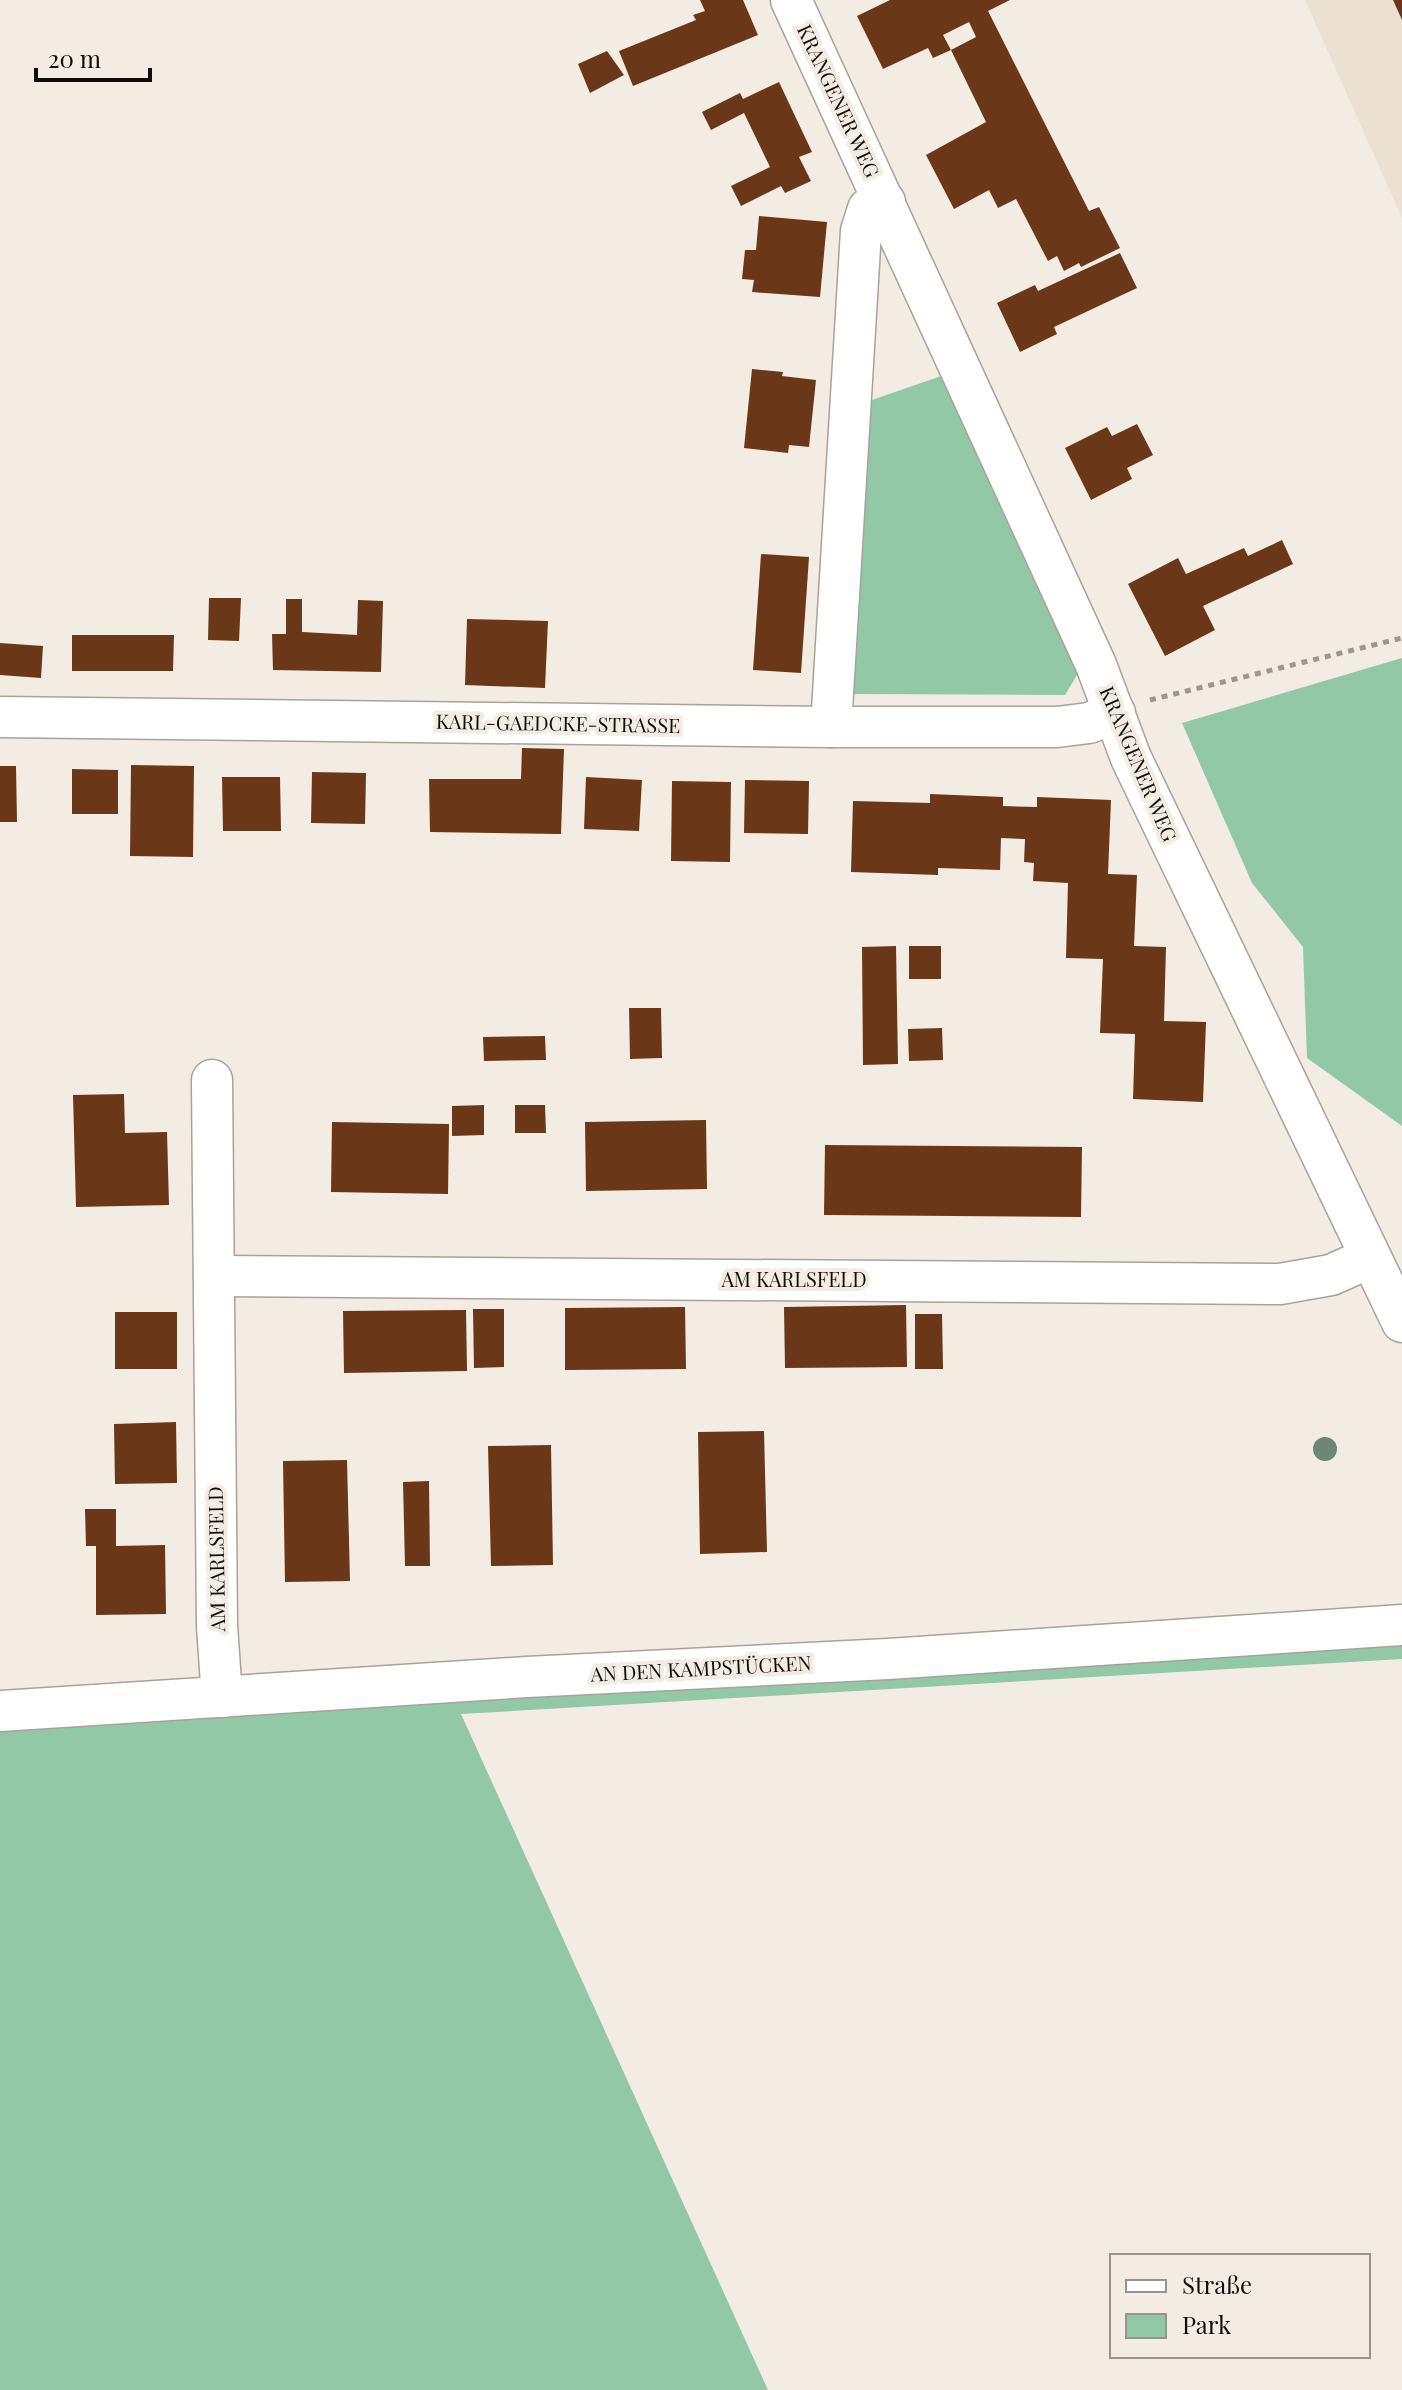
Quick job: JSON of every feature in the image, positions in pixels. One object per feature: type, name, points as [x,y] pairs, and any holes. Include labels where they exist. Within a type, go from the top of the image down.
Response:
[{"type":"street","name":"KRANGENER WEG","points":[[791,0],[1096,665],[1131,758],[1402,1322]]},
{"type":"street","name":"KRANGENER WEG","points":[[831,727],[861,231],[868,209],[885,202]]},
{"type":"street","name":"KARL-GAEDCKE-STRASSE","points":[[0,717],[1057,727],[1089,723],[1115,713]]},
{"type":"street","name":"AM KARLSFELD","points":[[212,1080],[217,1626],[222,1697]]},
{"type":"street","name":"AM KARLSFELD","points":[[214,1276],[1280,1284],[1331,1275],[1369,1258]]},
{"type":"street","name":"AN DEN KAMPSTÜCKEN","points":[[0,1711],[527,1677],[888,1659],[1402,1625]]},
{"type":"path","points":[[1115,713],[1141,702],[1402,638]]},
{"type":"shaded area","points":[[1305,0],[1402,0],[1402,218]]},
{"type":"green space","points":[[944,375],[1080,670],[1065,695],[852,694],[872,400]]},
{"type":"green space","points":[[1402,658],[1402,1126],[1307,1058],[1303,947],[1252,883],[1182,723]]},
{"type":"green space","points":[[1402,1643],[1402,1659],[461,1714],[768,2390],[0,2390],[0,1725]]},
{"type":"building","points":[[700,0],[743,0],[758,35],[633,86],[619,51],[696,20],[693,15],[705,11]]},
{"type":"building","points":[[890,0],[1010,0],[988,11],[1089,211],[1099,207],[1120,248],[1081,267],[1079,263],[1064,271],[1057,256],[1048,261],[1016,199],[998,208],[989,190],[954,209],[926,155],[986,122],[951,50],[933,58],[928,48],[883,69],[857,16]],"holes":[[[969,22],[976,37],[951,50],[943,35]]]},
{"type":"building","points":[[1393,0],[1402,0],[1402,20]]},
{"type":"building","points":[[607,51],[624,75],[590,93],[578,64]]},
{"type":"building","points":[[779,82],[812,152],[799,157],[811,181],[785,193],[781,186],[741,206],[731,186],[770,167],[744,113],[711,130],[702,112],[740,93],[743,99]]},
{"type":"building","points":[[759,216],[827,222],[820,297],[752,292],[754,280],[742,279],[745,250],[756,250]]},
{"type":"building","points":[[1120,253],[1137,288],[1054,327],[1057,334],[1020,352],[997,303],[1035,285],[1038,291]]},
{"type":"building","points":[[752,369],[816,380],[809,447],[789,445],[788,453],[744,448]]},
{"type":"building","points":[[1137,424],[1153,455],[1127,468],[1132,479],[1091,500],[1065,448],[1107,427],[1112,436]]},
{"type":"building","points":[[1282,540],[1293,564],[1203,606],[1215,630],[1165,656],[1128,584],[1178,558],[1186,574],[1244,548],[1248,556]]},
{"type":"building","points":[[761,554],[809,557],[801,673],[753,670]]},
{"type":"building","points":[[209,598],[241,598],[239,641],[208,640]]},
{"type":"building","points":[[286,599],[302,599],[302,632],[357,635],[358,600],[383,601],[381,672],[273,670],[272,634],[286,634]]},
{"type":"building","points":[[467,619],[548,621],[545,688],[465,685]]},
{"type":"building","points":[[72,635],[174,635],[173,671],[72,671]]},
{"type":"building","points":[[0,643],[43,646],[41,678],[0,675]]},
{"type":"building","points":[[522,748],[564,749],[561,834],[430,832],[429,779],[521,779]]},
{"type":"building","points":[[131,765],[194,766],[193,857],[130,856]]},
{"type":"building","points":[[0,766],[16,766],[17,822],[0,822]]},
{"type":"building","points":[[72,769],[118,770],[118,814],[72,814]]},
{"type":"building","points":[[312,772],[366,773],[365,824],[311,823]]},
{"type":"building","points":[[222,777],[280,777],[281,831],[223,831]]},
{"type":"building","points":[[586,777],[642,780],[639,831],[584,829]]},
{"type":"building","points":[[745,780],[809,781],[808,834],[744,833]]},
{"type":"building","points":[[672,781],[731,782],[730,862],[671,861]]},
{"type":"building","points":[[930,794],[1003,797],[1003,806],[1037,807],[1037,797],[1111,800],[1108,874],[1137,875],[1134,946],[1166,947],[1164,1021],[1206,1022],[1203,1102],[1133,1099],[1135,1034],[1100,1033],[1103,959],[1066,958],[1068,883],[1033,881],[1034,863],[1024,862],[1025,839],[1001,838],[1000,870],[938,868],[938,875],[851,872],[853,801],[930,803]]},
{"type":"building","points":[[896,946],[898,1064],[863,1065],[862,947]]},
{"type":"building","points":[[909,946],[941,946],[941,979],[909,979]]},
{"type":"building","points":[[629,1008],[661,1008],[662,1058],[630,1059]]},
{"type":"building","points":[[942,1028],[943,1060],[909,1061],[908,1029]]},
{"type":"building","points":[[545,1036],[546,1060],[484,1061],[483,1037]]},
{"type":"building","points":[[124,1094],[125,1133],[167,1132],[169,1205],[76,1207],[73,1095]]},
{"type":"building","points":[[484,1105],[484,1135],[452,1136],[452,1106]]},
{"type":"building","points":[[515,1105],[545,1105],[546,1133],[515,1133]]},
{"type":"building","points":[[706,1120],[707,1189],[586,1191],[585,1122]]},
{"type":"building","points":[[332,1122],[449,1124],[448,1194],[331,1192]]},
{"type":"building","points":[[825,1145],[1082,1147],[1081,1217],[824,1215]]},
{"type":"building","points":[[906,1305],[907,1367],[785,1368],[784,1307]]},
{"type":"building","points":[[685,1307],[686,1369],[565,1370],[565,1308]]},
{"type":"building","points":[[473,1309],[504,1309],[504,1367],[474,1368]]},
{"type":"building","points":[[466,1310],[467,1371],[344,1373],[343,1311]]},
{"type":"building","points":[[115,1312],[177,1312],[177,1369],[115,1369]]},
{"type":"building","points":[[915,1314],[942,1314],[943,1369],[915,1369]]},
{"type":"building","points":[[176,1422],[177,1483],[115,1484],[114,1424]]},
{"type":"building","points":[[764,1431],[767,1552],[700,1554],[698,1432]]},
{"type":"building","points":[[551,1445],[553,1565],[491,1566],[488,1446]]},
{"type":"building","points":[[347,1460],[350,1581],[285,1582],[283,1461]]},
{"type":"building","points":[[429,1481],[430,1566],[405,1566],[403,1482]]},
{"type":"building","points":[[85,1509],[116,1509],[116,1546],[165,1545],[166,1614],[96,1615],[96,1546],[86,1546]]}]
